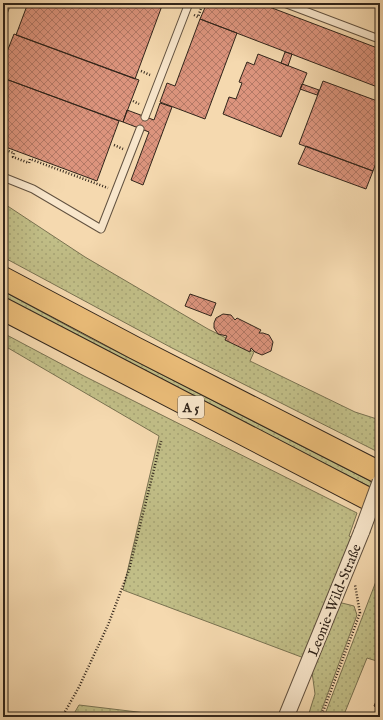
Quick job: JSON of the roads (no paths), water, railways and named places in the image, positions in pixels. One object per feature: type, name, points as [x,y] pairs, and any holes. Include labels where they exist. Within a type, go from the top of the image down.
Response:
[{"type":"highway","name":"A 5","points":[[3,278],[380,473]]},
{"type":"highway","name":"A 5","points":[[3,309],[380,505]]},
{"type":"street","name":"Leonie-Wild-Straße","points":[[286,717],[362,531],[380,482]]},
{"type":"lane","points":[[3,13],[7,3]]},
{"type":"lane","points":[[145,117],[189,3]]},
{"type":"lane","points":[[284,3],[379,39]]},
{"type":"lane","points":[[3,177],[32,189],[101,229],[140,129]]}]
